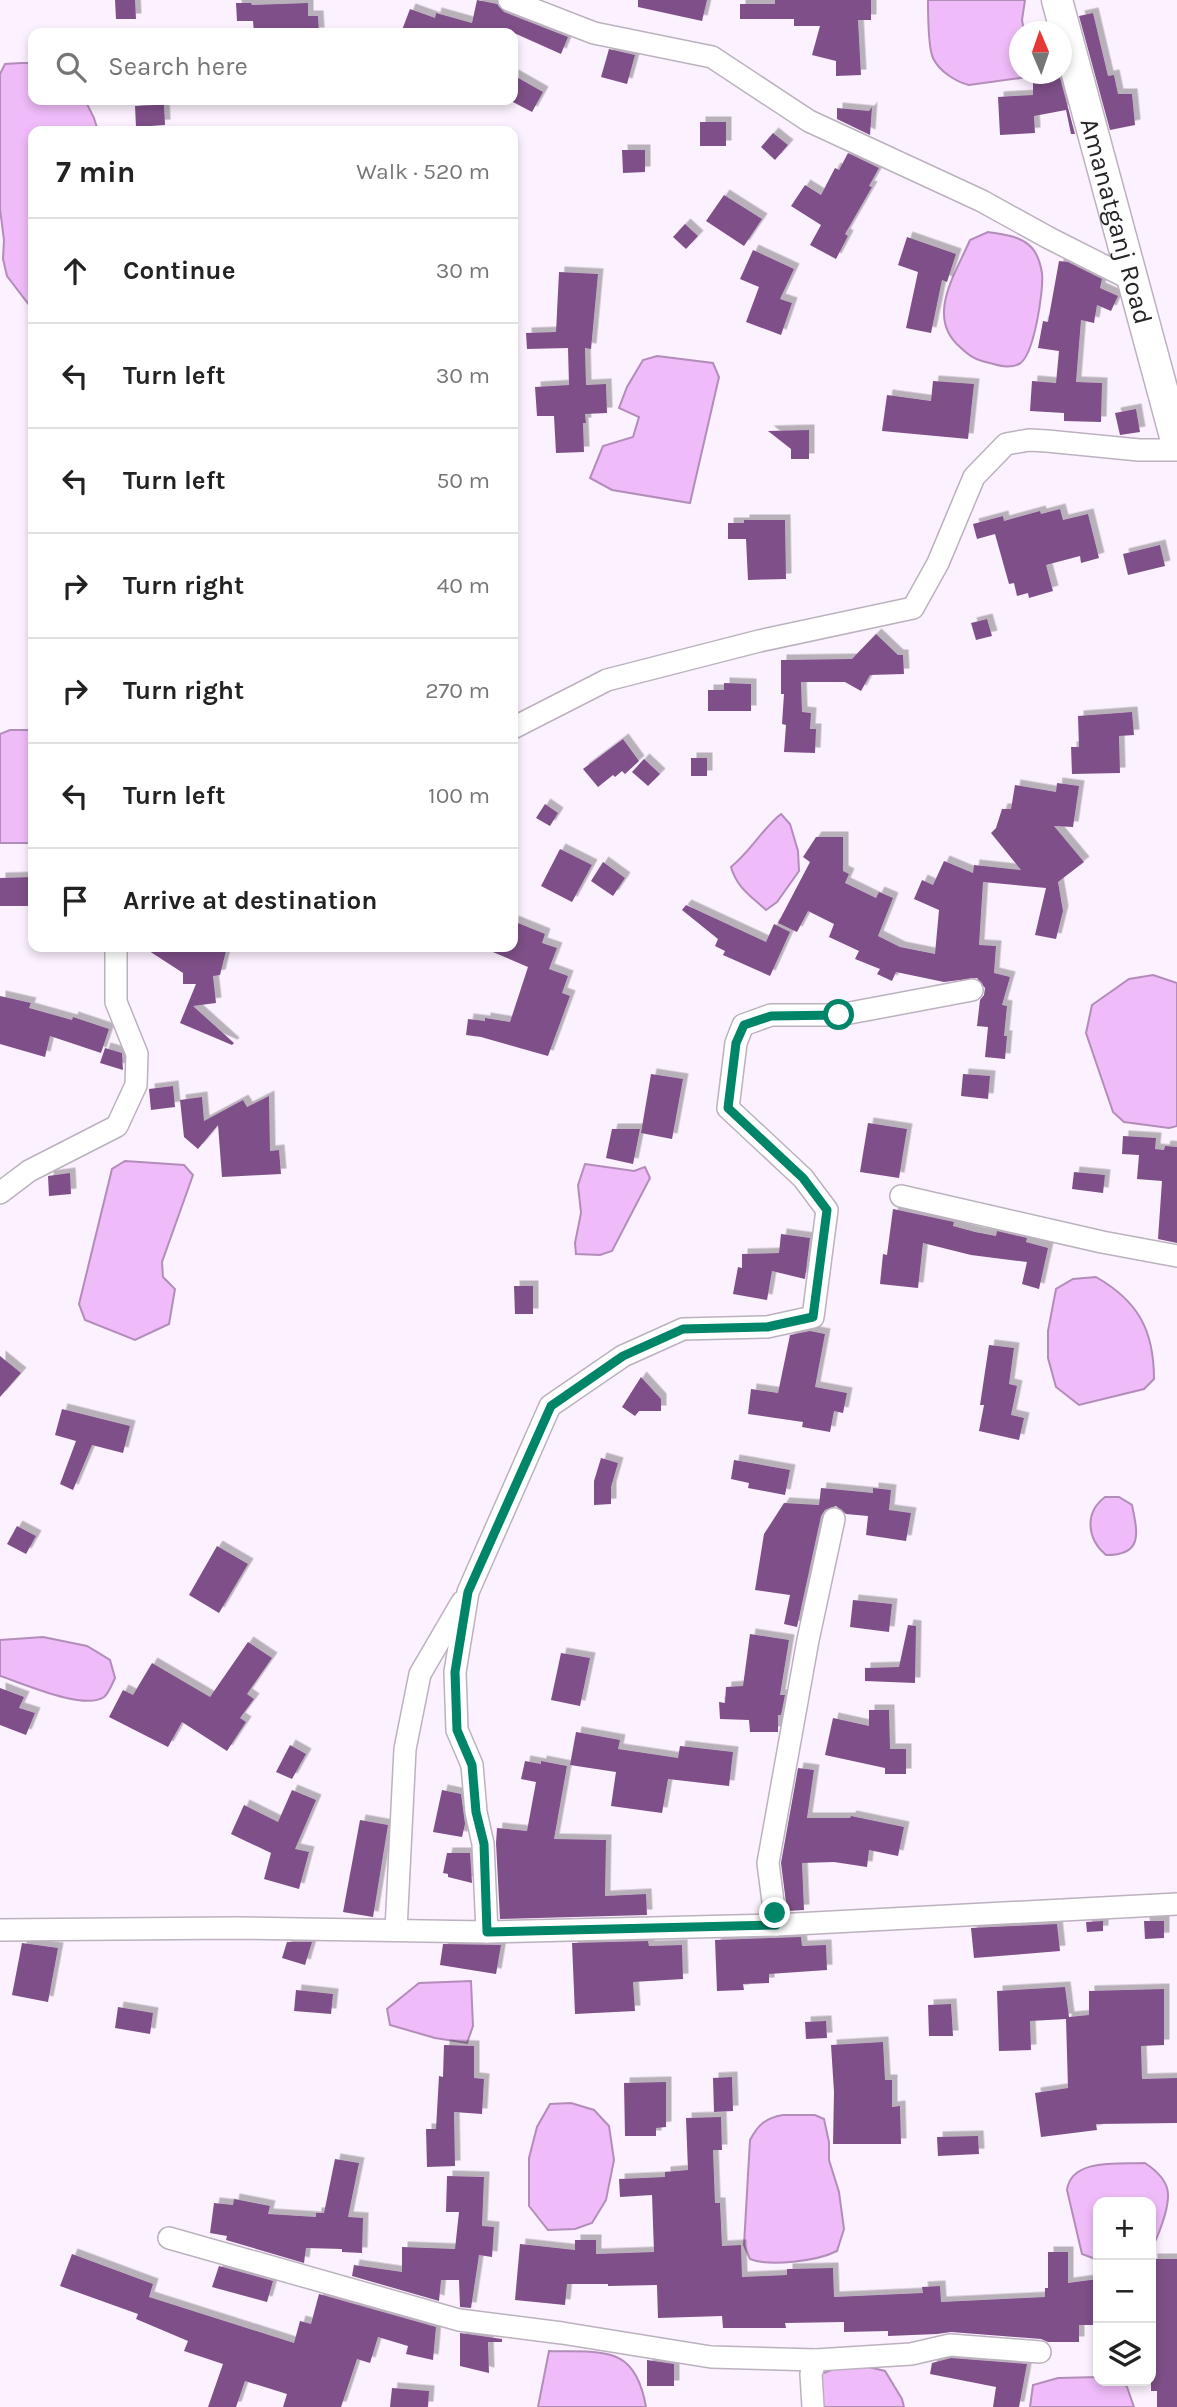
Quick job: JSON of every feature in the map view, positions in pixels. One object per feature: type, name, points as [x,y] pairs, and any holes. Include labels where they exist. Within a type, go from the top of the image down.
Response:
[{"type":"main road","name":"Amanatganj Road","points":[[1057,0],[1132,280],[1169,386],[1177,444]]},
{"type":"street","points":[[509,0],[594,33],[712,57],[809,121],[982,201],[1132,280]]},
{"type":"street","points":[[518,725],[607,680],[759,641],[914,608],[938,563],[974,477],[1006,444],[1029,440],[1139,450],[1177,450]]},
{"type":"street","points":[[0,1193],[29,1171],[117,1126],[136,1085],[137,1054],[116,1002],[116,952]]},
{"type":"street","points":[[396,1930],[405,1749],[420,1674],[468,1592],[551,1406],[623,1356],[683,1329],[767,1327],[813,1317],[827,1210],[803,1178],[728,1108],[736,1043],[744,1025],[771,1016],[839,1015],[972,990]]},
{"type":"street","points":[[901,1196],[1102,1242],[1177,1256]]},
{"type":"street","points":[[776,1925],[768,1863],[808,1640],[834,1519]]},
{"type":"street","points":[[468,1592],[455,1672],[457,1730],[472,1765],[476,1812],[484,1844],[487,1932]]},
{"type":"street","points":[[0,1930],[235,1928],[487,1932],[776,1925],[1177,1904]]},
{"type":"street","points":[[169,2238],[459,2320],[562,2333],[710,2357],[816,2360],[911,2354],[950,2345],[1040,2352]]},
{"type":"street","points":[[813,2407],[811,2374],[816,2360]]},
{"type":"shaded area","points":[[928,0],[1025,0],[1022,21],[1009,21],[1009,80],[969,85],[948,75],[933,58]]},
{"type":"shaded area","points":[[28,63],[28,105],[88,105],[96,126],[28,126],[28,303],[7,276],[3,259],[4,240],[0,209],[0,74],[5,64]]},
{"type":"shaded area","points":[[988,232],[1014,237],[1026,243],[1035,252],[1042,271],[1037,322],[1024,359],[1015,366],[996,365],[970,356],[950,335],[945,322],[944,309],[951,280],[970,240]]},
{"type":"shaded area","points":[[657,356],[713,363],[719,377],[690,503],[612,490],[590,478],[603,446],[633,437],[639,417],[619,408],[627,387],[643,360]]},
{"type":"shaded area","points":[[10,730],[28,730],[28,843],[0,843],[0,734]]},
{"type":"shaded area","points":[[781,814],[790,824],[798,851],[799,871],[777,902],[766,910],[741,886],[731,867]]},
{"type":"shaded area","points":[[1153,975],[1177,983],[1177,1126],[1169,1128],[1124,1122],[1113,1112],[1086,1033],[1092,1005],[1129,979]]},
{"type":"shaded area","points":[[125,1161],[184,1165],[193,1175],[162,1262],[163,1277],[175,1289],[169,1324],[135,1340],[85,1320],[79,1304],[112,1169]]},
{"type":"shaded area","points":[[585,1164],[634,1171],[645,1167],[650,1178],[612,1251],[600,1255],[576,1254],[575,1243],[581,1213],[578,1185]]},
{"type":"shaded area","points":[[1096,1277],[1123,1296],[1141,1319],[1151,1346],[1154,1379],[1144,1389],[1079,1405],[1056,1387],[1048,1358],[1048,1331],[1056,1289],[1073,1279]]},
{"type":"shaded area","points":[[1105,1497],[1119,1497],[1132,1505],[1136,1525],[1135,1541],[1127,1551],[1118,1554],[1106,1555],[1092,1534],[1091,1518],[1098,1503]]},
{"type":"shaded area","points":[[43,1637],[87,1646],[110,1660],[115,1678],[106,1695],[95,1700],[82,1701],[0,1676],[0,1640]]},
{"type":"shaded area","points":[[471,1981],[473,2026],[467,2043],[435,2038],[390,2025],[387,2009],[419,1983]]},
{"type":"shaded area","points":[[571,2103],[594,2110],[609,2126],[614,2160],[606,2200],[592,2223],[575,2229],[548,2230],[529,2206],[529,2158],[537,2127],[550,2104]]},
{"type":"shaded area","points":[[783,2115],[815,2115],[824,2119],[829,2142],[829,2160],[839,2192],[844,2229],[837,2251],[818,2258],[769,2263],[750,2259],[744,2245],[750,2140],[763,2123]]},
{"type":"shaded area","points":[[1145,2163],[1165,2183],[1167,2205],[1156,2239],[1156,2197],[1093,2197],[1093,2258],[1082,2254],[1067,2190],[1070,2180],[1077,2172],[1110,2164]]},
{"type":"shaded area","points":[[549,2351],[600,2353],[624,2362],[634,2372],[641,2386],[646,2407],[538,2407]]},
{"type":"shaded area","points":[[864,2366],[885,2371],[904,2407],[817,2407],[821,2374],[834,2369]]},
{"type":"shaded area","points":[[1093,2377],[1093,2386],[1126,2386],[1134,2407],[1030,2407],[1033,2385],[1058,2378]]},
{"type":"building","points":[[115,0],[135,0],[136,19],[116,19]]},
{"type":"building","points":[[477,0],[497,4],[504,12],[568,37],[561,54],[518,35],[518,28],[403,28],[410,9],[435,18],[436,13],[472,23]]},
{"type":"building","points":[[638,0],[707,0],[702,21],[638,7]]},
{"type":"building","points":[[775,0],[871,0],[871,20],[858,20],[861,75],[836,76],[836,61],[812,55],[820,26],[794,26],[794,19],[740,19],[740,4],[775,4]]},
{"type":"building","points":[[236,3],[308,3],[308,16],[318,16],[319,28],[254,28],[253,21],[237,21]]},
{"type":"building","points":[[1093,13],[1108,76],[1114,75],[1118,94],[1132,94],[1135,125],[1110,130],[1079,16]]},
{"type":"building","points":[[609,49],[635,55],[627,84],[601,77]]},
{"type":"building","points":[[518,78],[543,92],[532,112],[518,105]]},
{"type":"building","points":[[1033,84],[1062,84],[1075,134],[1071,134],[1066,110],[1034,116],[1035,133],[1000,135],[998,97],[1033,95]]},
{"type":"building","points":[[164,105],[165,125],[136,126],[135,106]]},
{"type":"building","points":[[872,107],[870,135],[837,119],[837,108],[869,111]]},
{"type":"building","points":[[700,122],[726,122],[726,146],[700,146]]},
{"type":"building","points":[[773,133],[788,145],[775,160],[761,147]]},
{"type":"building","points":[[622,150],[645,150],[645,172],[623,173]]},
{"type":"building","points":[[848,153],[879,168],[869,186],[872,187],[845,234],[848,236],[836,259],[810,245],[821,225],[791,206],[805,185],[821,195],[835,168],[839,170]]},
{"type":"building","points":[[724,195],[762,219],[744,246],[706,221]]},
{"type":"building","points":[[685,224],[698,236],[686,249],[673,237]]},
{"type":"building","points":[[907,237],[956,254],[947,282],[942,280],[931,333],[906,328],[918,272],[898,265]]},
{"type":"building","points":[[753,250],[794,269],[780,299],[792,303],[781,335],[746,322],[759,287],[740,279]]},
{"type":"building","points":[[1059,261],[1068,262],[1102,279],[1100,288],[1118,296],[1111,311],[1097,305],[1094,323],[1081,320],[1076,382],[1102,383],[1101,422],[1064,421],[1064,413],[1030,411],[1032,381],[1056,383],[1059,351],[1038,348],[1043,321],[1048,322]]},
{"type":"building","points":[[559,272],[598,274],[591,349],[585,348],[586,385],[606,384],[607,413],[585,414],[584,452],[556,453],[554,416],[537,416],[535,387],[569,385],[568,348],[527,349],[526,333],[556,332]]},
{"type":"building","points":[[933,381],[974,384],[968,439],[882,431],[887,395],[931,401]]},
{"type":"building","points":[[1136,409],[1140,432],[1120,435],[1115,413]]},
{"type":"building","points":[[809,430],[809,459],[791,459],[791,449],[768,431]]},
{"type":"building","points":[[1060,509],[1063,520],[1088,514],[1099,558],[1081,563],[1080,556],[1046,565],[1053,591],[1029,598],[1028,593],[1017,596],[1014,583],[1009,584],[995,534],[977,539],[973,524],[1003,516],[1004,521],[1040,511],[1041,514]]},
{"type":"building","points":[[744,520],[785,520],[786,579],[748,580],[746,539],[728,539],[728,523],[744,523]]},
{"type":"building","points":[[1160,545],[1165,566],[1128,575],[1123,554]]},
{"type":"building","points":[[987,619],[992,636],[976,640],[971,623]]},
{"type":"building","points":[[876,634],[898,655],[903,655],[904,674],[870,675],[861,691],[845,682],[801,682],[802,712],[811,713],[810,729],[816,729],[815,753],[784,752],[786,725],[782,724],[784,694],[781,694],[781,660],[852,659]]},
{"type":"building","points":[[724,683],[751,684],[751,711],[708,711],[708,690],[724,690]]},
{"type":"building","points":[[1132,712],[1134,735],[1119,736],[1120,773],[1072,774],[1071,747],[1079,747],[1078,716]]},
{"type":"building","points":[[623,739],[639,761],[625,774],[622,771],[615,777],[613,775],[598,787],[583,769]]},
{"type":"building","points":[[691,758],[707,758],[707,776],[691,776]]},
{"type":"building","points":[[644,759],[660,774],[648,786],[632,772]]},
{"type":"building","points":[[1057,783],[1079,786],[1073,827],[1054,826],[1084,862],[1058,882],[1063,911],[1056,939],[1035,935],[1046,888],[983,882],[979,945],[996,946],[994,973],[1010,977],[1002,1005],[1007,1006],[1005,1059],[985,1057],[988,1027],[977,1026],[980,1000],[985,988],[977,978],[944,982],[896,972],[892,981],[877,974],[880,969],[855,959],[859,951],[829,937],[834,924],[808,911],[797,932],[778,923],[810,862],[803,857],[816,837],[843,837],[843,871],[849,874],[845,883],[876,898],[879,892],[893,898],[878,936],[900,947],[935,954],[939,910],[914,899],[922,880],[933,885],[944,861],[973,873],[974,865],[1021,870],[991,833],[996,828],[1002,809],[1011,809],[1015,785],[1056,792]]},
{"type":"building","points":[[545,804],[558,813],[550,826],[536,818]]},
{"type":"building","points":[[560,849],[592,865],[572,902],[541,886]]},
{"type":"building","points":[[603,862],[625,878],[613,896],[591,881]]},
{"type":"building","points":[[28,877],[28,906],[0,906],[0,878]]},
{"type":"building","points":[[686,905],[766,942],[774,924],[790,932],[770,976],[723,955],[725,951],[715,946],[718,939],[682,910]]},
{"type":"building","points":[[518,923],[545,934],[542,943],[557,948],[549,969],[568,976],[562,993],[570,996],[548,1056],[466,1035],[468,1019],[485,1021],[485,1018],[510,1022],[528,967],[493,952],[518,952]]},
{"type":"building","points":[[151,952],[226,952],[220,975],[213,976],[216,1003],[193,1006],[234,1043],[232,1045],[180,1023],[196,984],[183,984],[183,973]]},
{"type":"building","points":[[0,996],[31,1003],[29,1008],[72,1020],[73,1017],[109,1029],[101,1053],[50,1036],[45,1057],[0,1044]]},
{"type":"building","points":[[105,1048],[122,1053],[123,1070],[100,1063]]},
{"type":"building","points":[[651,1074],[683,1079],[672,1139],[641,1133]]},
{"type":"building","points":[[963,1074],[990,1076],[988,1099],[961,1096]]},
{"type":"building","points":[[173,1086],[175,1107],[151,1110],[149,1089]]},
{"type":"building","points":[[269,1096],[270,1151],[279,1150],[281,1174],[222,1177],[218,1125],[198,1149],[184,1137],[180,1100],[202,1097],[204,1121],[243,1100],[247,1107]]},
{"type":"building","points":[[868,1123],[907,1129],[899,1178],[860,1172]]},
{"type":"building","points":[[612,1129],[640,1129],[633,1164],[606,1158]]},
{"type":"building","points":[[1123,1136],[1156,1138],[1155,1149],[1177,1147],[1177,1243],[1158,1239],[1162,1181],[1137,1179],[1139,1155],[1122,1154]]},
{"type":"building","points":[[1074,1172],[1105,1175],[1103,1193],[1072,1189]]},
{"type":"building","points":[[70,1173],[71,1194],[49,1196],[48,1176]]},
{"type":"building","points":[[893,1209],[954,1222],[953,1226],[975,1232],[996,1236],[997,1231],[1027,1238],[1026,1242],[1048,1248],[1039,1289],[1022,1284],[1027,1262],[971,1255],[923,1243],[918,1288],[880,1284],[883,1254],[887,1255]]},
{"type":"building","points":[[781,1234],[810,1238],[805,1279],[772,1271],[767,1300],[733,1294],[738,1267],[742,1268],[742,1254],[779,1253]]},
{"type":"building","points":[[514,1286],[533,1286],[533,1314],[515,1314]]},
{"type":"building","points":[[810,1331],[825,1334],[815,1387],[847,1393],[843,1413],[834,1411],[830,1432],[802,1427],[803,1422],[748,1414],[751,1389],[778,1393],[790,1335]]},
{"type":"building","points":[[989,1345],[1014,1348],[1009,1384],[1017,1386],[1011,1415],[1024,1418],[1019,1440],[979,1431]]},
{"type":"building","points":[[0,1356],[21,1373],[0,1397]]},
{"type":"building","points":[[641,1377],[661,1399],[661,1411],[639,1411],[635,1416],[622,1407]]},
{"type":"building","points":[[62,1409],[130,1426],[123,1453],[92,1445],[73,1490],[60,1484],[76,1441],[55,1435]]},
{"type":"building","points":[[601,1458],[618,1463],[611,1487],[611,1504],[594,1505],[594,1481]]},
{"type":"building","points":[[734,1460],[790,1470],[785,1495],[748,1488],[749,1483],[731,1479]]},
{"type":"building","points":[[821,1488],[873,1493],[873,1488],[891,1490],[889,1510],[911,1513],[906,1541],[866,1535],[868,1516],[846,1514],[836,1506],[825,1510],[821,1516],[797,1627],[784,1624],[790,1595],[755,1590],[764,1534],[784,1503],[819,1505]]},
{"type":"building","points":[[17,1526],[36,1536],[26,1554],[7,1544]]},
{"type":"building","points":[[217,1546],[248,1564],[219,1613],[189,1595]]},
{"type":"building","points":[[853,1600],[892,1604],[889,1632],[850,1627]]},
{"type":"building","points":[[908,1625],[916,1626],[915,1683],[865,1681],[865,1668],[899,1667]]},
{"type":"building","points":[[750,1634],[789,1640],[780,1695],[785,1695],[781,1715],[778,1715],[778,1732],[750,1732],[749,1720],[720,1719],[719,1702],[725,1703],[726,1687],[743,1686]]},
{"type":"building","points":[[248,1642],[272,1658],[247,1694],[254,1699],[240,1718],[246,1722],[227,1751],[182,1722],[168,1747],[109,1717],[123,1690],[133,1695],[152,1663],[210,1697]]},
{"type":"building","points":[[561,1653],[590,1658],[580,1706],[551,1700]]},
{"type":"building","points":[[0,1688],[24,1697],[19,1708],[35,1713],[26,1735],[0,1725]]},
{"type":"building","points":[[869,1710],[889,1710],[890,1749],[906,1749],[906,1774],[885,1774],[885,1768],[825,1755],[833,1718],[869,1726]]},
{"type":"building","points":[[576,1732],[620,1740],[618,1749],[678,1758],[680,1746],[733,1752],[729,1786],[668,1779],[662,1813],[611,1806],[616,1772],[570,1765]]},
{"type":"building","points":[[290,1745],[306,1754],[292,1779],[276,1772]]},
{"type":"building","points":[[525,1761],[567,1766],[554,1839],[606,1840],[605,1896],[646,1894],[647,1915],[500,1919],[497,1828],[527,1831],[536,1782],[521,1779]]},
{"type":"building","points":[[798,1768],[814,1770],[807,1818],[851,1816],[904,1827],[898,1856],[869,1850],[867,1867],[834,1862],[802,1863],[804,1910],[787,1911],[781,1863]]},
{"type":"building","points":[[292,1790],[316,1800],[295,1849],[309,1852],[299,1889],[264,1879],[271,1853],[231,1834],[244,1805],[278,1822]]},
{"type":"building","points":[[442,1790],[461,1794],[465,1824],[462,1837],[433,1832]]},
{"type":"building","points":[[360,1820],[388,1825],[373,1917],[343,1912]]},
{"type":"building","points":[[447,1853],[470,1853],[472,1883],[448,1877],[448,1874],[443,1873]]},
{"type":"building","points":[[1103,1921],[1103,1931],[1087,1932],[1086,1922]]},
{"type":"building","points":[[1144,1921],[1164,1921],[1164,1938],[1145,1939]]},
{"type":"building","points":[[1057,1924],[1060,1951],[974,1958],[971,1928]]},
{"type":"building","points":[[801,1937],[802,1946],[826,1945],[827,1970],[769,1974],[769,1983],[743,1984],[744,1990],[717,1991],[715,1940]]},
{"type":"building","points":[[648,1941],[649,1946],[682,1945],[683,1979],[633,1982],[635,2011],[575,2014],[572,1943]]},
{"type":"building","points":[[287,1942],[312,1942],[305,1965],[282,1958]]},
{"type":"building","points":[[22,1943],[58,1948],[48,2002],[12,1995]]},
{"type":"building","points":[[443,1944],[501,1945],[496,1974],[440,1965]]},
{"type":"building","points":[[1065,1987],[1069,2017],[1089,2015],[1089,1991],[1164,1989],[1164,2045],[1141,2046],[1142,2079],[1177,2078],[1177,2123],[1096,2124],[1097,2130],[1041,2137],[1035,2093],[1068,2088],[1066,2019],[1030,2021],[1031,2050],[999,2051],[997,1991]]},
{"type":"building","points":[[296,1990],[333,1994],[331,2014],[294,2011]]},
{"type":"building","points":[[951,2004],[953,2036],[929,2036],[928,2005]]},
{"type":"building","points":[[118,2007],[153,2013],[150,2034],[115,2028]]},
{"type":"building","points":[[826,2021],[827,2038],[806,2039],[805,2022]]},
{"type":"building","points":[[883,2042],[885,2080],[892,2080],[892,2107],[900,2106],[901,2144],[833,2144],[831,2045]]},
{"type":"building","points":[[444,2045],[474,2046],[474,2078],[484,2079],[482,2114],[454,2112],[455,2166],[427,2167],[426,2129],[436,2129]]},
{"type":"building","points":[[732,2077],[733,2111],[714,2112],[713,2078]]},
{"type":"building","points":[[666,2082],[666,2127],[656,2128],[656,2136],[625,2136],[624,2083]]},
{"type":"building","points":[[721,2117],[722,2150],[713,2150],[715,2203],[720,2203],[722,2246],[741,2245],[742,2277],[787,2275],[787,2269],[833,2268],[834,2297],[923,2293],[922,2287],[940,2286],[941,2302],[1045,2297],[1045,2288],[1048,2288],[1048,2252],[1068,2252],[1068,2283],[1093,2280],[1093,2325],[1079,2325],[1079,2342],[1048,2342],[1041,2339],[951,2332],[888,2336],[888,2331],[844,2332],[844,2322],[785,2323],[786,2328],[723,2328],[722,2316],[658,2318],[657,2285],[567,2284],[565,2305],[515,2300],[520,2244],[575,2250],[575,2240],[596,2240],[596,2254],[654,2252],[652,2195],[620,2197],[619,2179],[665,2177],[665,2172],[688,2170],[686,2118]]},
{"type":"building","points":[[978,2136],[979,2154],[938,2156],[937,2137]]},
{"type":"building","points":[[335,2159],[359,2163],[348,2217],[363,2218],[362,2253],[342,2252],[342,2249],[306,2248],[304,2263],[226,2240],[227,2236],[210,2233],[214,2203],[233,2205],[234,2199],[270,2206],[268,2214],[316,2217],[316,2213],[324,2213]]},
{"type":"building","points":[[447,2176],[484,2177],[482,2226],[494,2227],[492,2257],[479,2255],[471,2308],[460,2307],[459,2280],[441,2280],[439,2301],[352,2276],[354,2265],[402,2272],[402,2247],[455,2249],[459,2212],[446,2212]]},
{"type":"building","points":[[72,2254],[153,2284],[149,2297],[294,2343],[300,2321],[311,2324],[319,2294],[436,2327],[433,2360],[406,2354],[408,2346],[378,2337],[370,2363],[357,2359],[341,2407],[283,2407],[287,2394],[245,2381],[236,2407],[208,2407],[223,2364],[184,2351],[188,2341],[136,2319],[138,2314],[60,2286]]},
{"type":"building","points":[[1156,2259],[1177,2259],[1177,2407],[1157,2407],[1157,2391],[1151,2391],[1151,2386],[1156,2386]]},
{"type":"building","points":[[219,2266],[273,2281],[267,2302],[212,2287]]},
{"type":"building","points":[[460,2333],[502,2339],[502,2342],[488,2342],[489,2373],[460,2366]]},
{"type":"building","points":[[951,2358],[1027,2364],[1019,2407],[993,2407],[996,2387],[930,2374],[932,2363]]},
{"type":"building","points":[[647,2360],[674,2364],[674,2386],[647,2386]]},
{"type":"building","points":[[392,2388],[429,2391],[428,2407],[390,2407]]},
{"type":"route","points":[[775,1913],[776,1925],[487,1932],[484,1844],[476,1812],[472,1765],[457,1730],[455,1672],[468,1592],[551,1406],[623,1356],[683,1329],[767,1327],[813,1317],[827,1210],[803,1178],[728,1108],[736,1043],[744,1025],[771,1016],[839,1015]]}]
